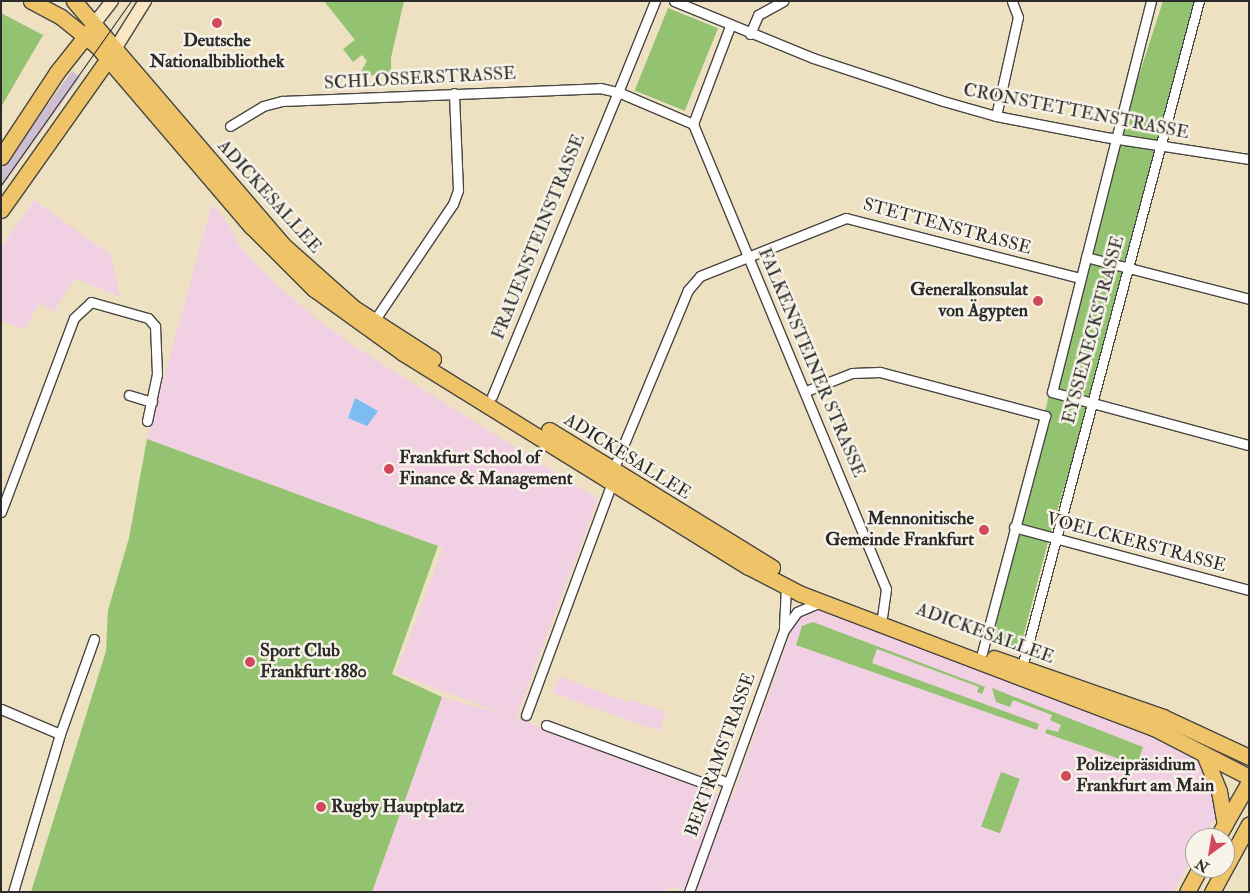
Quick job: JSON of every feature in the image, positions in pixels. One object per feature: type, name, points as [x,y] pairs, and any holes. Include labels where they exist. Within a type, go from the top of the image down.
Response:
[{"type":"main road","points":[[31,1],[90,30]]},
{"type":"main road","points":[[74,1],[90,30]]},
{"type":"main road","points":[[1,157],[53,78],[112,1]]},
{"type":"main road","points":[[1,210],[112,54],[145,1]]},
{"type":"main road","name":"ADICKESALLEE","points":[[90,30],[282,244],[334,292],[374,321],[613,476],[786,586],[820,602],[1154,728],[1249,777]]},
{"type":"main road","name":"ADICKESALLEE","points":[[112,54],[251,226],[314,290],[403,353],[762,562],[807,585],[982,654],[1164,717],[1249,757]]},
{"type":"main road","points":[[1204,754],[1219,791],[1224,824]]},
{"type":"main road","points":[[1222,828],[1249,782]]},
{"type":"main road","points":[[1212,892],[1244,838],[1249,824]]},
{"type":"main road","points":[[1187,892],[1195,878]]},
{"type":"street","name":"FRAUENSTEINSTRASSE","points":[[492,396],[655,1]]},
{"type":"street","name":"CRONSTETTENSTRASSE","points":[[674,1],[689,4],[730,26],[875,81],[996,116],[1115,139],[1249,159]]},
{"type":"street","points":[[750,34],[758,15],[783,1]]},
{"type":"street","points":[[996,116],[1018,17],[1012,1]]},
{"type":"street","name":"EYSSENECKSTRASSE","points":[[1092,403],[1052,392],[1151,1]]},
{"type":"street","name":"EYSSENECKSTRASSE","points":[[1022,667],[1198,1]]},
{"type":"street","points":[[693,124],[730,26]]},
{"type":"street","name":"SCHLOSSERSTRASSE","points":[[230,126],[263,106],[282,101],[600,88],[618,92],[693,124]]},
{"type":"street","points":[[374,321],[453,204],[458,190],[454,93]]},
{"type":"street","name":"FALKENSTEINER STRASSE","points":[[693,124],[806,391],[886,589],[882,616]]},
{"type":"street","name":"STETTENSTRASSE","points":[[613,476],[692,283],[700,276],[846,218],[1080,278]]},
{"type":"street","points":[[1086,257],[1249,299]]},
{"type":"street","points":[[1,512],[74,318],[82,308],[91,302],[148,318],[154,326],[157,374],[147,421]]},
{"type":"street","name":"EYSSENECKSTRASSE","points":[[806,391],[852,373],[880,372],[1045,416],[1014,527],[982,654]]},
{"type":"street","points":[[128,395],[152,402]]},
{"type":"street","points":[[1092,403],[1249,445]]},
{"type":"street","name":"ADICKESALLEE","points":[[526,715],[613,476]]},
{"type":"street","name":"VOELCKERSTRASSE","points":[[1014,527],[1249,590]]},
{"type":"street","name":"BERTRAMSTRASSE","points":[[784,630],[786,586]]},
{"type":"street","name":"BERTRAMSTRASSE","points":[[689,892],[784,630],[796,612],[820,602]]},
{"type":"street","points":[[13,892],[60,734],[94,639]]},
{"type":"street","points":[[1,709],[60,734]]},
{"type":"street","points":[[546,724],[704,783],[711,776],[728,783]]},
{"type":"shaded area","points":[[72,71],[80,77],[1,188],[1,169]]},
{"type":"shaded area","points":[[34,200],[111,255],[120,297],[75,278],[54,312],[40,303],[24,329],[1,321],[1,276],[7,279],[1,275],[1,248]]},
{"type":"shaded area","points":[[212,204],[228,223],[240,247],[274,282],[316,318],[354,346],[598,499],[516,718],[732,799],[802,600],[829,614],[1125,724],[1198,761],[1210,776],[1217,816],[1210,828],[1185,828],[1185,871],[1173,892],[697,892],[669,887],[667,892],[372,892],[442,697],[506,715],[396,673],[443,548],[147,439]]},
{"type":"shaded area","points":[[559,676],[628,702],[630,699],[666,712],[659,731],[553,693]]},
{"type":"green space","points":[[324,1],[404,1],[391,58],[391,76],[359,75],[367,61],[362,55],[353,62],[343,49],[355,40]]},
{"type":"green space","points":[[1163,1],[1203,1],[1130,272],[1050,534],[1019,653],[990,642],[1048,399],[1088,265],[1119,137]]},
{"type":"green space","points":[[668,8],[718,28],[685,111],[635,91]]},
{"type":"green space","points":[[1,13],[43,35],[1,107]]},
{"type":"green space","name":"Sport Club Frankfurt 1880","points":[[147,439],[438,546],[392,674],[442,697],[372,892],[31,892],[106,651],[108,610],[129,538]]},
{"type":"green space","points":[[813,622],[985,687],[982,694],[977,692],[979,687],[877,649],[872,663],[1039,724],[1037,730],[796,645],[802,626]]},
{"type":"green space","points":[[992,688],[1143,747],[1137,765],[1045,733],[1047,729],[1058,732],[1061,725],[1050,720],[1052,715],[1013,700],[1010,707],[996,702]]},
{"type":"green space","points":[[1001,772],[1020,779],[1000,833],[981,827]]},
{"type":"water","points":[[355,398],[378,411],[367,426],[348,418]]},
{"type":"tram line","points":[[1,185],[131,1]]},
{"type":"place","name":"Deutsche Nationalbibliothek","points":[[217,23]]},
{"type":"place","name":"Generalkonsulat von Ägypten","points":[[1038,301]]},
{"type":"place","name":"Frankfurt School of Finance & Management","points":[[389,469]]},
{"type":"place","name":"Mennonitische Gemeinde Frankfurt","points":[[984,530]]},
{"type":"place","name":"Sport Club Frankfurt 1880","points":[[250,662]]},
{"type":"place","name":"Polizeipräsidium Frankfurt am Main","points":[[1066,776]]},
{"type":"place","name":"Rugby Hauptplatz","points":[[321,807]]}]
